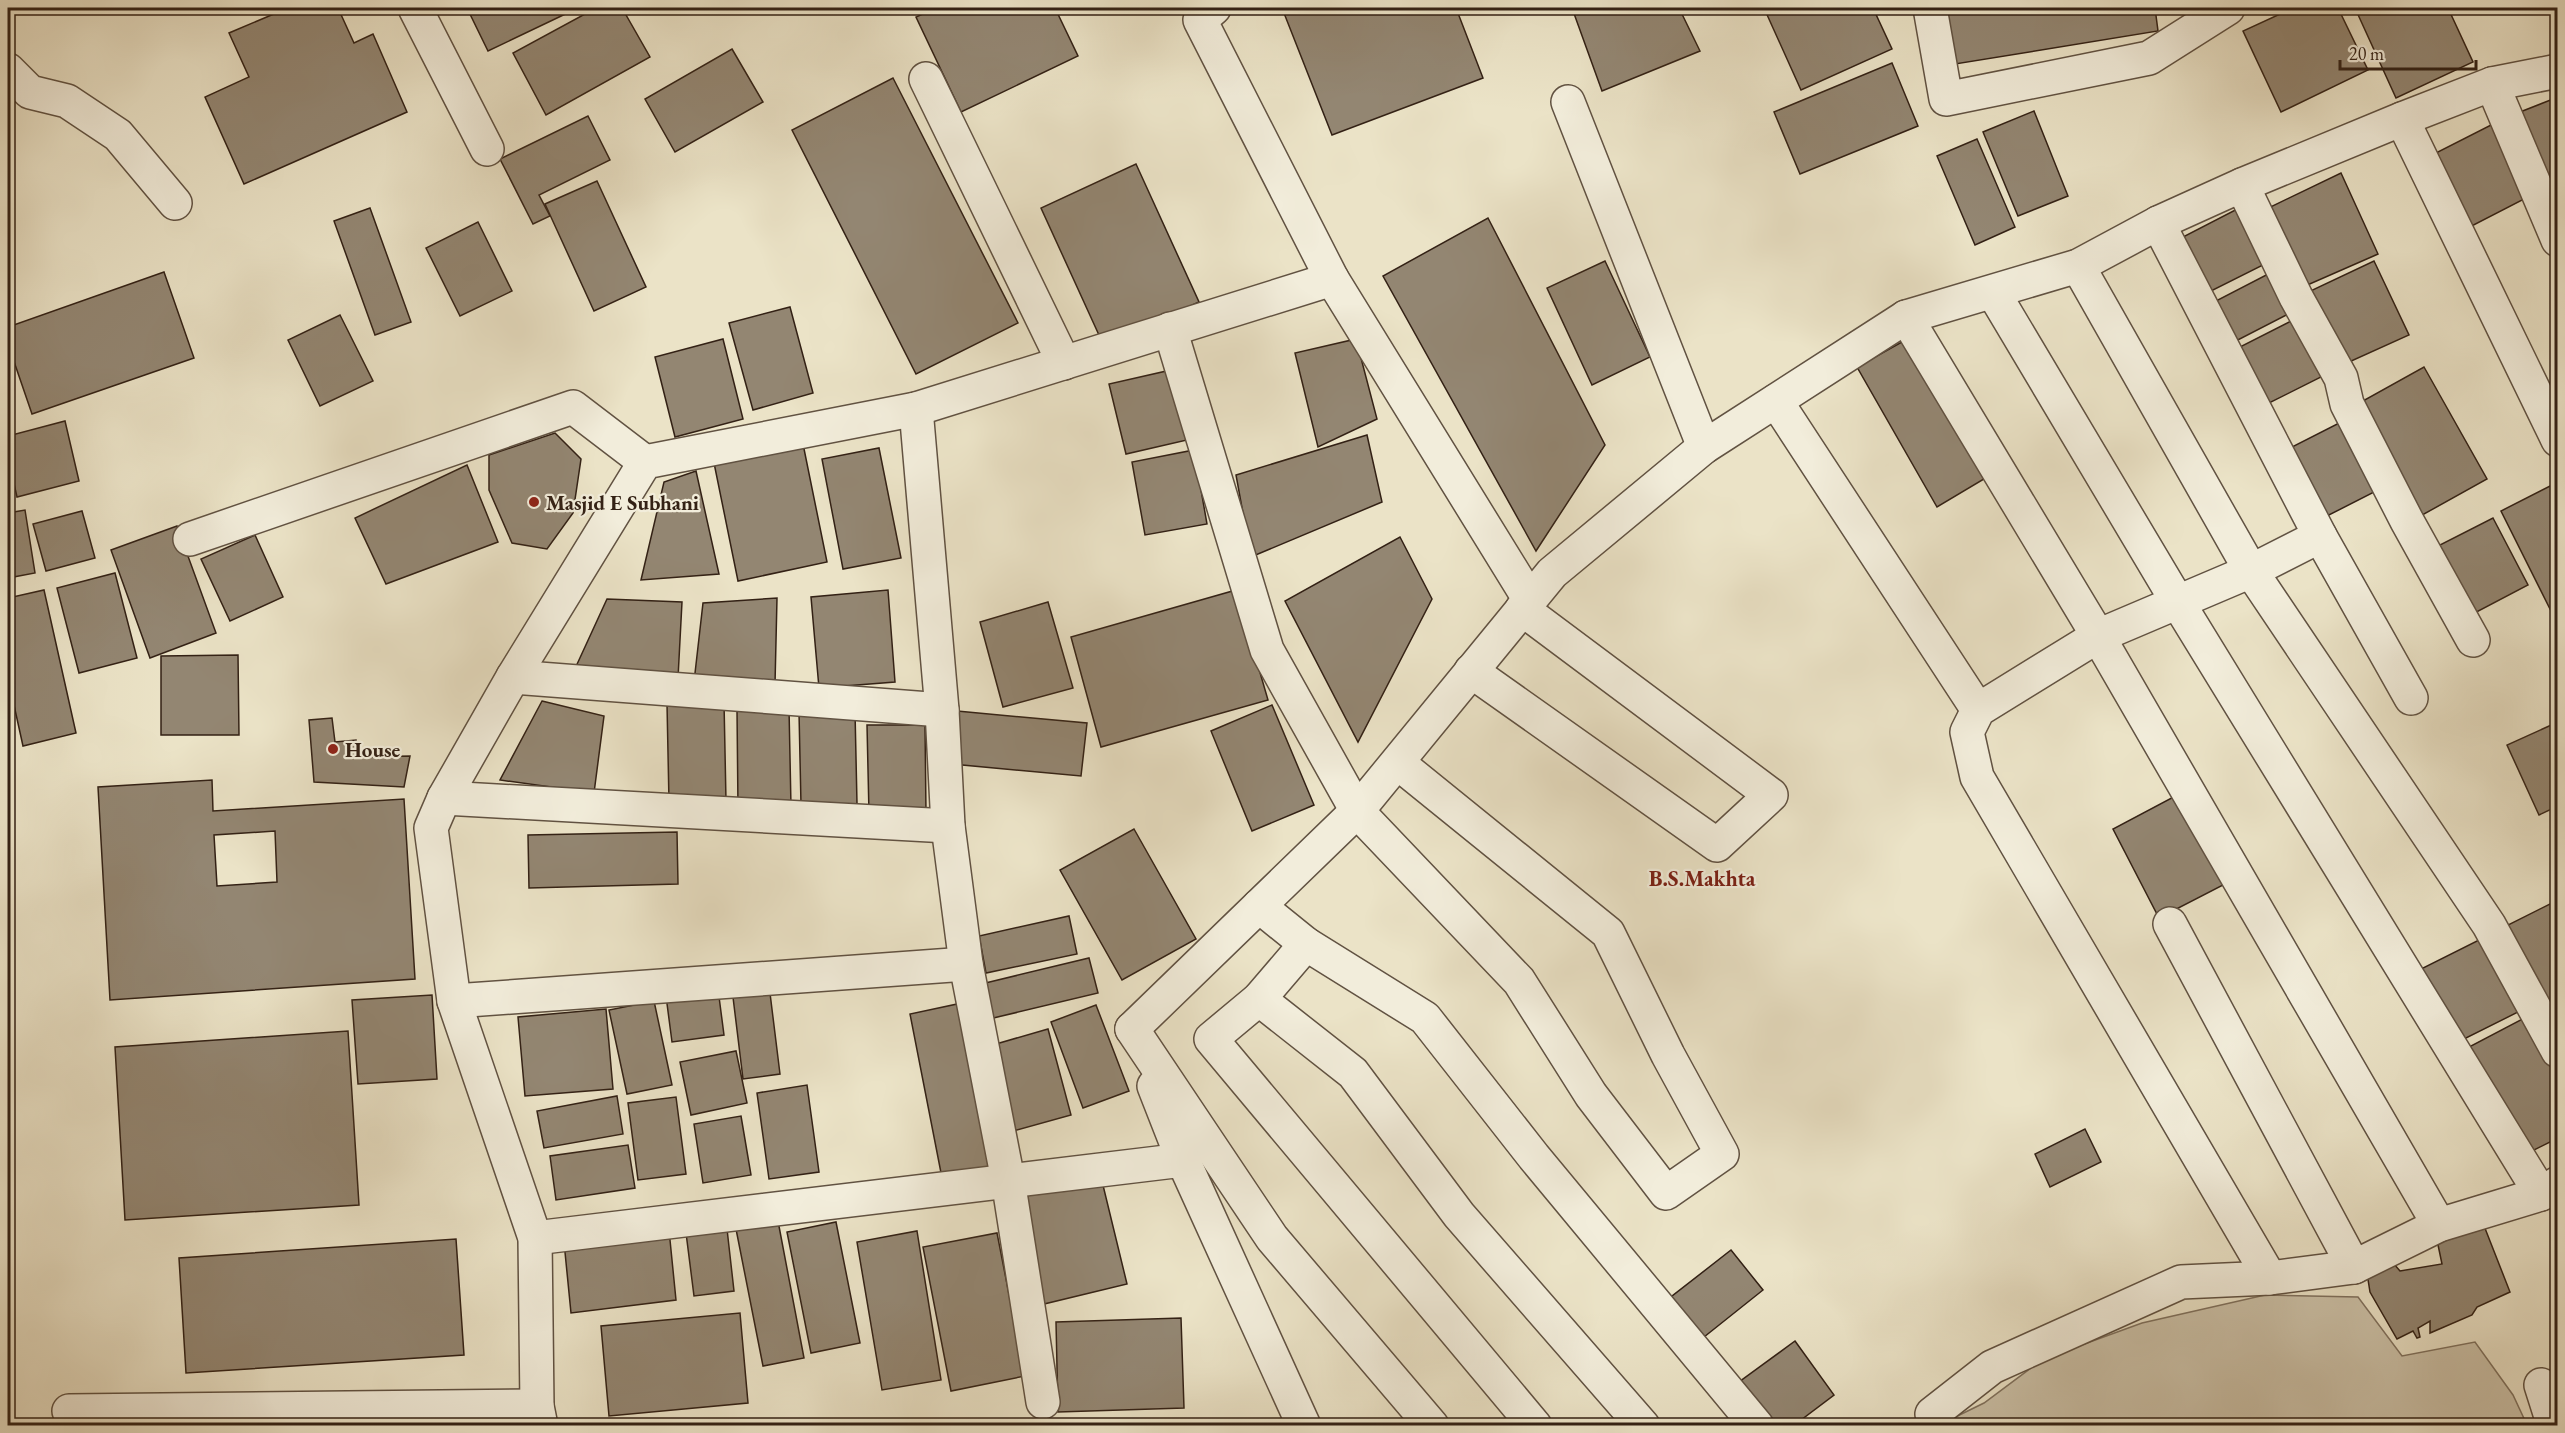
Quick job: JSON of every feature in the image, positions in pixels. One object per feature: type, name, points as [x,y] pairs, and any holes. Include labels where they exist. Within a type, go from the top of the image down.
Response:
[{"type":"street","points":[[415,8],[487,149]]},
{"type":"street","points":[[1214,8],[1200,20],[1332,279],[1526,604],[1771,795],[1718,845],[1471,671]]},
{"type":"street","points":[[1930,8],[1946,99],[2149,58],[2229,8]]},
{"type":"street","points":[[8,70],[30,92],[67,102],[118,135],[175,203]]},
{"type":"street","points":[[1132,1029],[1357,811],[1552,573],[1704,447],[1906,317],[2078,266],[2158,223],[2242,185],[2402,119],[2492,84],[2558,71]]},
{"type":"street","points":[[926,79],[1064,363]]},
{"type":"street","points":[[2492,84],[2558,240]]},
{"type":"street","points":[[1568,102],[1704,447]]},
{"type":"street","points":[[2402,119],[2558,440]]},
{"type":"street","points":[[2242,185],[2296,297],[2341,378],[2347,404],[2407,521],[2473,640]]},
{"type":"street","points":[[2158,223],[2320,536],[2411,698]]},
{"type":"street","points":[[2078,266],[2251,571],[2489,925],[2558,1051]]},
{"type":"street","points":[[69,1411],[539,1416],[536,1238],[454,1001],[432,828],[444,798],[513,677],[645,462],[916,409],[1332,279]]},
{"type":"street","points":[[1932,1414],[1992,1367],[2181,1282],[2270,1278],[2354,1267],[2439,1226],[2549,1189],[2177,601],[1993,292]]},
{"type":"street","points":[[1906,317],[2098,636],[2439,1226]]},
{"type":"street","points":[[1170,329],[1267,650],[1357,811],[1519,981],[1591,1095],[1666,1193],[1722,1154],[1668,1055],[1608,933],[1398,763]]},
{"type":"street","points":[[1776,401],[1978,710]]},
{"type":"street","points":[[190,539],[573,407],[645,462]]},
{"type":"street","points":[[916,409],[942,710],[948,826],[966,964],[1008,1180],[1043,1402]]},
{"type":"street","points":[[2270,1278],[1977,777],[1967,732],[1978,710],[2098,636],[2251,571],[2320,536]]},
{"type":"street","points":[[513,677],[942,710]]},
{"type":"street","points":[[444,798],[948,826]]},
{"type":"street","points":[[1259,906],[1306,944],[1425,1018],[1534,1157],[1757,1425]]},
{"type":"street","points":[[2170,924],[2354,1267]]},
{"type":"street","points":[[1306,944],[1258,999],[1211,1038],[1535,1425]]},
{"type":"street","points":[[454,1001],[966,964]]},
{"type":"street","points":[[1258,999],[1353,1072],[1459,1215],[1643,1425]]},
{"type":"street","points":[[1132,1029],[1183,1160],[1304,1425]]},
{"type":"street","points":[[1132,1029],[1272,1238],[1432,1425]]},
{"type":"street","points":[[536,1238],[1183,1160]]},
{"type":"street","points":[[2541,1385],[2554,1425]]},
{"type":"shaded area","points":[[2265,1295],[2358,1297],[2402,1356],[2475,1342],[2513,1395],[2527,1425],[1941,1424],[1984,1403],[2043,1359],[2142,1323]]},
{"type":"building","points":[[288,8],[338,8],[354,43],[373,34],[407,112],[244,184],[205,97],[249,77],[229,33]]},
{"type":"building","points":[[467,8],[578,8],[488,51]]},
{"type":"building","points":[[596,8],[622,8],[650,57],[546,115],[513,53]]},
{"type":"building","points":[[936,8],[1055,8],[1078,56],[961,112],[916,17]]},
{"type":"building","points":[[1282,8],[1456,8],[1483,78],[1332,135]]},
{"type":"building","points":[[1572,8],[1679,8],[1700,51],[1602,91]]},
{"type":"building","points":[[1764,8],[1873,8],[1892,49],[1801,90]]},
{"type":"building","points":[[1940,8],[2155,8],[2158,31],[1949,65]]},
{"type":"building","points":[[2293,8],[2338,8],[2368,70],[2281,112],[2243,31]]},
{"type":"building","points":[[2355,8],[2448,8],[2473,62],[2396,98]]},
{"type":"building","points":[[732,49],[763,102],[675,152],[645,99]]},
{"type":"building","points":[[1892,63],[1918,126],[1800,174],[1774,112]]},
{"type":"building","points":[[893,78],[1018,323],[916,374],[792,130]]},
{"type":"building","points":[[2558,97],[2558,189],[2547,193],[2515,114]]},
{"type":"building","points":[[2034,111],[2068,196],[2018,216],[1983,132]]},
{"type":"building","points":[[588,116],[610,160],[539,195],[550,216],[533,224],[500,159]]},
{"type":"building","points":[[2493,124],[2530,196],[2460,232],[2424,159]]},
{"type":"building","points":[[1977,139],[2015,227],[1975,245],[1937,156]]},
{"type":"building","points":[[1136,164],[1199,302],[1104,346],[1041,208]]},
{"type":"building","points":[[2341,173],[2378,254],[2296,290],[2260,212]]},
{"type":"building","points":[[597,181],[646,287],[594,311],[545,204]]},
{"type":"building","points":[[2245,205],[2273,260],[2209,292],[2181,238]]},
{"type":"building","points":[[370,208],[411,322],[375,335],[334,221]]},
{"type":"building","points":[[1488,218],[1605,445],[1536,551],[1383,276]]},
{"type":"building","points":[[478,222],[512,291],[460,316],[426,248]]},
{"type":"building","points":[[1605,261],[1650,357],[1592,385],[1547,288]]},
{"type":"building","points":[[2374,261],[2409,335],[2338,367],[2304,294]]},
{"type":"building","points":[[164,272],[194,358],[32,414],[8,344],[8,327]]},
{"type":"building","points":[[2272,272],[2292,312],[2232,343],[2212,303]]},
{"type":"building","points":[[790,307],[813,393],[753,410],[729,323]]},
{"type":"building","points":[[340,315],[373,381],[320,406],[288,340]]},
{"type":"building","points":[[2303,315],[2331,372],[2259,408],[2230,352]]},
{"type":"building","points":[[1909,338],[1989,476],[1937,507],[1857,367]]},
{"type":"building","points":[[723,339],[743,419],[675,437],[655,357]]},
{"type":"building","points":[[1356,339],[1377,419],[1318,447],[1295,353]]},
{"type":"building","points":[[2424,367],[2487,479],[2415,519],[2352,407]]},
{"type":"building","points":[[1171,370],[1187,440],[1126,454],[1109,384]]},
{"type":"building","points":[[2349,418],[2384,487],[2321,519],[2286,450]]},
{"type":"building","points":[[65,421],[79,481],[17,497],[8,457],[8,436]]},
{"type":"building","name":"Masjid E Subhani","points":[[555,433],[581,459],[573,513],[547,549],[512,543],[489,490],[489,455]]},
{"type":"building","points":[[1367,435],[1382,502],[1251,557],[1236,475]]},
{"type":"building","points":[[802,439],[827,562],[738,581],[713,458]]},
{"type":"building","points":[[879,448],[901,558],[843,569],[822,459]]},
{"type":"building","points":[[1194,450],[1207,524],[1145,535],[1132,462]]},
{"type":"building","points":[[467,465],[498,542],[386,584],[355,518]]},
{"type":"building","points":[[696,471],[719,574],[641,580],[664,482]]},
{"type":"building","points":[[2558,482],[2558,607],[2551,611],[2501,511]]},
{"type":"building","points":[[25,510],[35,573],[8,578],[8,513]]},
{"type":"building","points":[[82,511],[95,558],[46,571],[33,524]]},
{"type":"building","points":[[2493,518],[2528,585],[2467,617],[2432,549]]},
{"type":"building","points":[[177,526],[216,633],[150,658],[111,550]]},
{"type":"building","points":[[255,535],[283,597],[230,621],[201,559]]},
{"type":"building","points":[[1400,537],[1432,599],[1358,742],[1285,601]]},
{"type":"building","points":[[115,573],[137,658],[79,673],[57,588]]},
{"type":"building","points":[[44,590],[76,733],[23,746],[8,678],[8,598]]},
{"type":"building","points":[[888,590],[895,682],[819,688],[811,597]]},
{"type":"building","points":[[1236,590],[1268,700],[1101,747],[1071,637]]},
{"type":"building","points":[[777,598],[775,684],[694,682],[703,603]]},
{"type":"building","points":[[607,599],[682,602],[678,678],[573,673]]},
{"type":"building","points":[[1048,602],[1073,688],[1003,707],[980,622]]},
{"type":"building","points":[[238,655],[239,735],[161,735],[161,656]]},
{"type":"building","points":[[542,701],[604,716],[594,793],[500,780]]},
{"type":"building","points":[[724,702],[726,801],[669,802],[667,704]]},
{"type":"building","points":[[1272,705],[1314,805],[1252,831],[1211,731]]},
{"type":"building","points":[[789,708],[791,807],[738,809],[737,710]]},
{"type":"building","points":[[855,711],[857,804],[801,805],[799,712]]},
{"type":"building","points":[[957,711],[1087,723],[1081,776],[952,764]]},
{"type":"building","name":"House","points":[[332,718],[335,742],[356,740],[356,757],[410,756],[404,787],[314,782],[309,720]]},
{"type":"building","points":[[2558,722],[2558,806],[2539,815],[2507,745]]},
{"type":"building","points":[[867,725],[925,725],[926,813],[869,814]]},
{"type":"building","points":[[212,780],[213,811],[404,799],[415,979],[110,1000],[98,787]],"holes":[[[275,831],[277,882],[217,886],[214,835]]]},
{"type":"building","points":[[2181,793],[2227,883],[2159,918],[2113,829]]},
{"type":"building","points":[[1134,829],[1196,939],[1122,980],[1060,870]]},
{"type":"building","points":[[677,832],[678,884],[529,888],[528,835]]},
{"type":"building","points":[[2558,900],[2558,1042],[2500,929]]},
{"type":"building","points":[[1069,916],[1077,954],[986,973],[979,936]]},
{"type":"building","points":[[2489,935],[2526,1008],[2454,1044],[2417,971]]},
{"type":"building","points":[[1089,958],[1098,993],[985,1020],[977,985]]},
{"type":"building","points":[[769,985],[780,1074],[743,1079],[732,989]]},
{"type":"building","points":[[718,989],[724,1035],[672,1042],[666,996]]},
{"type":"building","points":[[432,995],[437,1079],[358,1084],[352,1000]]},
{"type":"building","points":[[654,1001],[672,1085],[627,1094],[609,1010]]},
{"type":"building","points":[[962,1003],[995,1172],[943,1183],[910,1014]]},
{"type":"building","points":[[1096,1005],[1129,1091],[1083,1108],[1051,1022]]},
{"type":"building","points":[[606,1009],[613,1089],[525,1096],[518,1017]]},
{"type":"building","points":[[2534,1013],[2558,1060],[2558,1138],[2524,1155],[2469,1047]]},
{"type":"building","points":[[1048,1029],[1071,1115],[1013,1131],[989,1046]]},
{"type":"building","points":[[348,1031],[359,1205],[125,1220],[115,1047]]},
{"type":"building","points":[[736,1051],[747,1103],[691,1115],[680,1062]]},
{"type":"building","points":[[807,1085],[819,1172],[769,1179],[757,1093]]},
{"type":"building","points":[[617,1096],[623,1134],[544,1148],[537,1111]]},
{"type":"building","points":[[676,1097],[686,1174],[638,1180],[628,1103]]},
{"type":"building","points":[[741,1116],[751,1175],[703,1183],[694,1124]]},
{"type":"building","points":[[2085,1129],[2101,1162],[2050,1187],[2035,1154]]},
{"type":"building","points":[[628,1145],[635,1188],[556,1200],[550,1156]]},
{"type":"building","points":[[1101,1177],[1127,1284],[1044,1304],[1019,1197]]},
{"type":"building","points":[[2479,1213],[2510,1292],[2477,1307],[2472,1315],[2430,1333],[2430,1321],[2418,1328],[2420,1337],[2417,1338],[2413,1331],[2397,1339],[2370,1292],[2367,1273],[2394,1264],[2400,1271],[2442,1264],[2437,1240]]},
{"type":"building","points":[[726,1220],[734,1291],[694,1296],[685,1225]]},
{"type":"building","points":[[778,1221],[804,1358],[763,1366],[736,1229]]},
{"type":"building","points":[[836,1222],[860,1343],[811,1353],[787,1232]]},
{"type":"building","points":[[669,1230],[676,1300],[571,1313],[564,1242]]},
{"type":"building","points":[[917,1231],[941,1380],[882,1390],[857,1242]]},
{"type":"building","points":[[997,1233],[1025,1376],[951,1391],[923,1247]]},
{"type":"building","points":[[456,1239],[464,1355],[186,1373],[179,1258]]},
{"type":"building","points":[[1731,1250],[1763,1290],[1699,1341],[1667,1300]]},
{"type":"building","points":[[740,1313],[748,1403],[609,1416],[601,1326]]},
{"type":"building","points":[[1181,1318],[1184,1408],[1058,1412],[1056,1322]]},
{"type":"building","points":[[1795,1341],[1834,1395],[1793,1426],[1772,1426],[1739,1382]]},
{"type":"building","points":[[1066,1420],[1066,1426],[927,1426]]},
{"type":"place","name":"Masjid E Subhani","points":[[534,502]]},
{"type":"place","name":"House","points":[[333,749]]},
{"type":"district","name":"B.S.Makhta","points":[[1702,878]]}]
